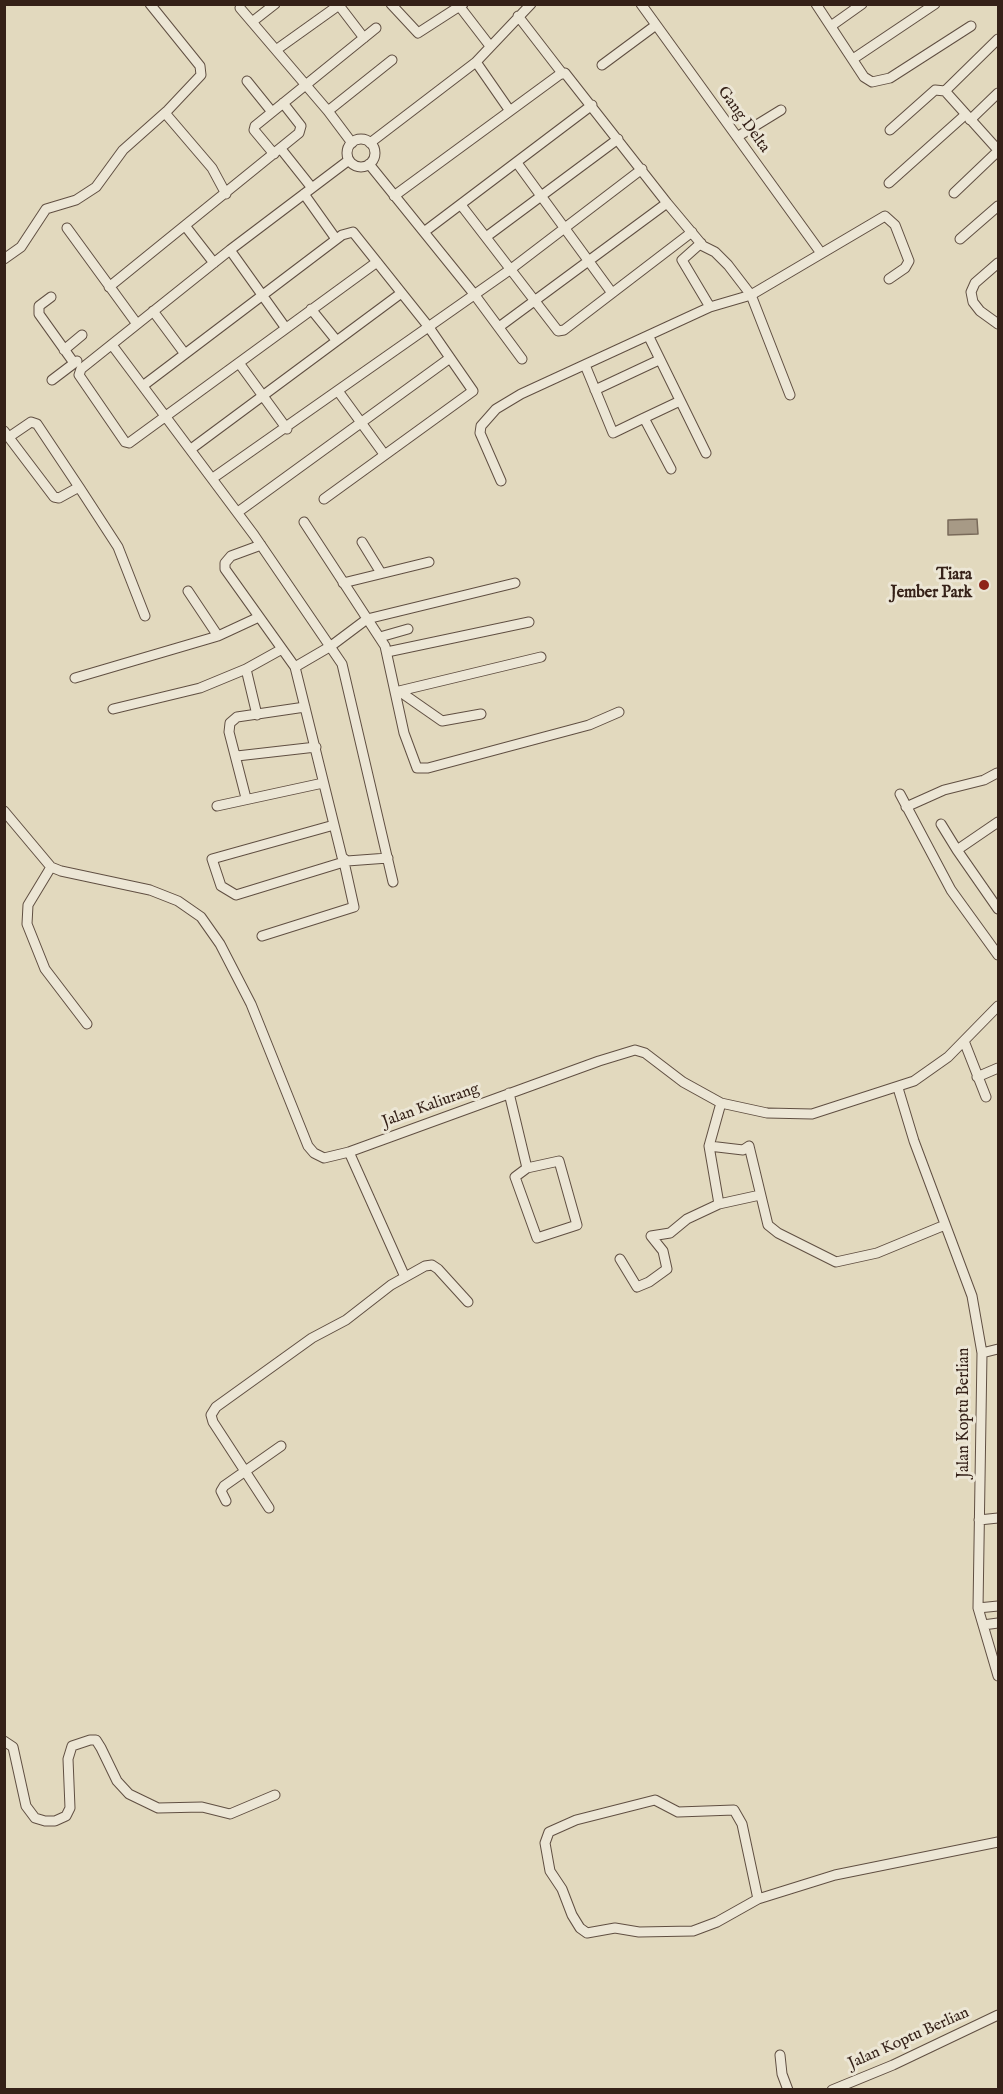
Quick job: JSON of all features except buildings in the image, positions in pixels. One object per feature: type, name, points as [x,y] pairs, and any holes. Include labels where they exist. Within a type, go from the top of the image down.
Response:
[{"type":"street","points":[[4,259],[21,247],[46,209],[87,195],[123,150],[195,84],[202,71],[150,4]]},
{"type":"street","points":[[252,22],[275,4]]},
{"type":"street","points":[[391,4],[416,33],[462,6],[490,46]]},
{"type":"street","points":[[370,143],[476,62],[531,4]]},
{"type":"street","name":"Gang Delta","points":[[641,4],[821,253]]},
{"type":"street","points":[[816,4],[868,81],[883,81],[971,26]]},
{"type":"street","points":[[831,26],[862,4]]},
{"type":"street","points":[[853,59],[935,4]]},
{"type":"street","points":[[276,50],[338,5],[364,38]]},
{"type":"street","points":[[240,8],[328,111],[352,143]]},
{"type":"street","points":[[518,16],[562,73],[570,77],[667,203],[701,243],[719,255],[750,294],[790,394]]},
{"type":"street","points":[[602,65],[656,25]]},
{"type":"street","points":[[336,239],[308,191],[278,151],[254,128],[376,28]]},
{"type":"street","points":[[945,91],[999,39]]},
{"type":"street","points":[[328,111],[392,60]]},
{"type":"street","points":[[476,62],[510,111]]},
{"type":"street","points":[[394,196],[562,73]]},
{"type":"street","points":[[247,81],[272,112]]},
{"type":"street","points":[[890,130],[935,90],[945,91],[999,150],[954,194]]},
{"type":"street","points":[[889,183],[999,93]]},
{"type":"street","points":[[109,287],[186,227],[278,151],[301,129],[284,103]]},
{"type":"street","points":[[424,232],[592,105]]},
{"type":"street","points":[[737,137],[781,110]]},
{"type":"street","points":[[165,113],[212,168],[226,194]]},
{"type":"street","points":[[361,139],[370,143],[374,156],[369,164],[358,166],[349,160],[348,149],[352,143],[361,139]]},
{"type":"street","points":[[486,237],[618,139]]},
{"type":"street","points":[[349,160],[153,311],[79,371],[79,377],[126,443],[167,417],[285,327],[377,262]]},
{"type":"street","points":[[517,163],[612,293]]},
{"type":"street","points":[[369,164],[474,294],[522,359]]},
{"type":"street","points":[[213,478],[287,429],[428,326],[511,269],[642,169]]},
{"type":"street","points":[[499,327],[667,203]]},
{"type":"street","points":[[461,205],[555,329],[560,331],[692,232]]},
{"type":"street","points":[[960,239],[999,206]]},
{"type":"street","points":[[501,481],[480,432],[482,423],[496,409],[521,394],[710,307],[750,294],[888,216],[895,225],[909,261],[905,268],[888,279]]},
{"type":"street","points":[[186,227],[214,263]]},
{"type":"street","points":[[67,228],[137,324]]},
{"type":"street","points":[[144,385],[336,239],[347,231],[353,232],[400,294],[428,326],[472,387],[472,393],[324,499]]},
{"type":"street","points":[[701,243],[682,260],[710,307]]},
{"type":"street","points":[[230,250],[285,327]]},
{"type":"street","points":[[999,263],[975,283],[971,291],[973,302],[980,311],[999,324]]},
{"type":"street","points":[[191,449],[400,294]]},
{"type":"street","points":[[51,297],[39,306],[38,312],[74,363]]},
{"type":"street","points":[[312,309],[336,340]]},
{"type":"street","points":[[153,311],[185,354]]},
{"type":"street","points":[[64,350],[82,335]]},
{"type":"street","points":[[649,337],[706,453]]},
{"type":"street","points":[[112,345],[238,512],[342,664],[393,882]]},
{"type":"street","points":[[238,512],[450,358]]},
{"type":"street","points":[[52,380],[74,363],[81,360],[86,365]]},
{"type":"street","points":[[595,390],[659,360]]},
{"type":"street","points":[[239,363],[287,429]]},
{"type":"street","points":[[585,365],[613,433],[680,401]]},
{"type":"street","points":[[338,391],[384,454]]},
{"type":"street","points":[[645,418],[671,469]]},
{"type":"street","points":[[79,487],[58,498],[54,497],[7,434],[31,422],[37,424],[79,487],[118,547],[145,616]]},
{"type":"street","points":[[304,522],[380,637],[387,652],[408,751],[414,765],[422,769],[589,725],[619,712]]},
{"type":"street","points":[[362,542],[381,573]]},
{"type":"street","points":[[261,545],[234,554],[224,564],[295,667],[342,857],[345,861],[354,907],[262,936]]},
{"type":"street","points":[[343,583],[429,562]]},
{"type":"street","points":[[295,667],[331,646],[368,619],[515,583]]},
{"type":"street","points":[[188,591],[218,636]]},
{"type":"street","points":[[75,678],[218,636],[259,617]]},
{"type":"street","points":[[387,652],[529,622]]},
{"type":"street","points":[[380,637],[408,629]]},
{"type":"street","points":[[113,709],[200,688],[246,669],[282,649]]},
{"type":"street","points":[[397,692],[542,657]]},
{"type":"street","points":[[246,669],[257,715]]},
{"type":"street","points":[[397,692],[442,722],[481,714]]},
{"type":"street","points":[[246,798],[230,732],[230,723],[237,717],[306,707]]},
{"type":"street","points":[[237,756],[316,747]]},
{"type":"street","points":[[906,807],[944,790],[984,780],[997,773]]},
{"type":"street","points":[[217,806],[323,783]]},
{"type":"street","points":[[900,794],[951,890],[999,956]]},
{"type":"street","points":[[4,811],[51,867],[28,905],[27,924],[45,969],[87,1024]]},
{"type":"street","points":[[941,824],[999,909]]},
{"type":"street","points":[[334,825],[212,858],[221,886],[236,895],[345,861],[388,858]]},
{"type":"street","points":[[957,850],[997,826]]},
{"type":"street","name":"Jalan Kaliurang","points":[[51,867],[150,890],[178,901],[201,917],[236,973],[311,1150],[324,1158],[349,1152],[599,1061],[638,1050],[653,1058],[704,1095],[721,1103],[767,1113],[812,1114],[898,1088],[927,1073],[999,1006]]},
{"type":"street","points":[[964,1041],[986,1097]]},
{"type":"street","points":[[977,1077],[999,1068]]},
{"type":"street","name":"Jalan Koptu Berlian","points":[[898,1088],[914,1141],[972,1296],[982,1353],[978,1608],[999,1676]]},
{"type":"street","points":[[509,1093],[527,1168]]},
{"type":"street","points":[[719,1204],[709,1146],[721,1103]]},
{"type":"street","points":[[709,1146],[743,1150],[749,1146],[765,1217],[773,1229],[836,1262],[877,1253],[945,1225]]},
{"type":"street","points":[[349,1152],[405,1277]]},
{"type":"street","points":[[559,1161],[577,1225],[537,1238],[515,1177],[527,1168],[559,1161]]},
{"type":"street","points":[[620,1259],[637,1287],[649,1282],[667,1269],[663,1251],[651,1236],[670,1233],[687,1219],[719,1204],[760,1195]]},
{"type":"street","points":[[269,1508],[213,1422],[214,1409],[312,1338],[346,1320],[405,1277],[427,1265],[434,1266],[468,1302]]},
{"type":"street","points":[[982,1353],[999,1349]]},
{"type":"street","points":[[226,1501],[222,1488],[281,1446]]},
{"type":"street","points":[[979,1520],[999,1518]]},
{"type":"street","points":[[978,1608],[999,1606]]},
{"type":"street","points":[[982,1625],[999,1623]]},
{"type":"street","points":[[4,1741],[13,1747],[19,1765],[20,1788],[26,1806],[35,1818],[55,1821],[66,1816],[70,1808],[68,1759],[72,1746],[90,1740],[96,1740],[117,1781],[140,1801],[158,1808],[202,1807],[230,1814],[275,1795]]},
{"type":"street","points":[[758,1899],[742,1824],[739,1814],[734,1810],[678,1812],[655,1800],[576,1820],[549,1832],[545,1843],[550,1871],[562,1889],[572,1915],[580,1928],[587,1933],[615,1928],[639,1932],[693,1931],[717,1922],[758,1899],[835,1875],[999,1842]]},
{"type":"street","name":"Jalan Koptu Berlian","points":[[832,2090],[893,2066],[999,2014]]},
{"type":"street","points":[[780,2055],[782,2074],[788,2090]]},
{"type":"shaded area","points":[[977,519],[978,534],[948,535],[948,520]]},
{"type":"place","name":"Tiara Jember Park","points":[[984,585]]}]
